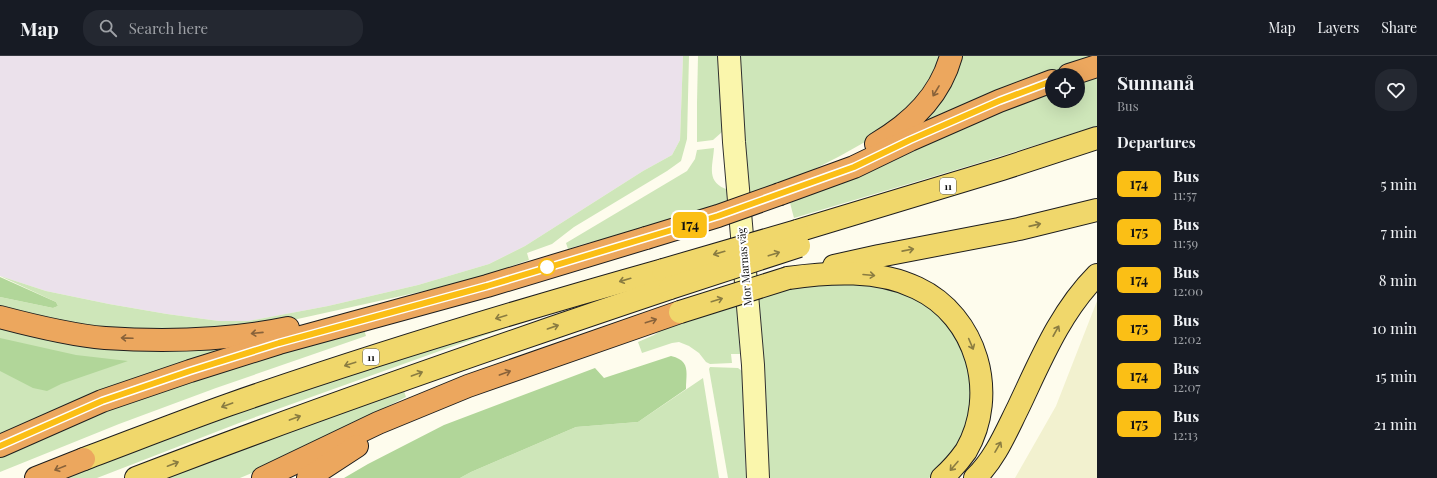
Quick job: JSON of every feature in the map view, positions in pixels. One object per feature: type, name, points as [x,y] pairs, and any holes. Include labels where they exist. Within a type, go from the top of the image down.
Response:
[{"type":"highway","points":[[790,190],[878,143],[911,120],[933,96],[947,71],[951,56]]},
{"type":"highway","points":[[1085,70],[1097,66]]},
{"type":"highway","points":[[0,446],[102,401],[190,371],[279,343],[487,286],[718,216],[854,167],[910,140],[999,101],[1045,84]]},
{"type":"highway","points":[[0,317],[105,338],[164,340],[218,337],[275,331],[487,286]]},
{"type":"highway","points":[[263,478],[378,423],[468,386],[680,312]]},
{"type":"highway","points":[[308,478],[358,446],[468,386]]},
{"type":"highway","name":"11","points":[[36,478],[84,459]]},
{"type":"main road","name":"11","points":[[136,478],[440,366],[666,279],[798,238],[1097,138]]},
{"type":"main road","name":"11","points":[[798,238],[841,231],[1097,150]]},
{"type":"main road","points":[[680,312],[788,278],[845,263],[1019,229],[1097,210]]},
{"type":"main road","points":[[788,278],[831,274],[858,274],[881,276],[900,281],[918,288],[934,299],[949,311],[960,324],[970,340],[977,359],[982,380],[982,398],[975,429],[965,451],[954,467],[942,478]]},
{"type":"main road","points":[[975,478],[991,459],[1003,438],[1058,326],[1073,303],[1097,275]]},
{"type":"main road","name":"11","points":[[84,459],[227,405],[349,364],[574,295],[666,279]]},
{"type":"street","name":"Mor Marnas väg","points":[[728,56],[753,365],[758,478]]},
{"type":"shaded area","points":[[0,56],[683,56],[680,140],[672,155],[643,171],[525,246],[489,264],[418,285],[328,306],[248,321],[219,321],[109,304],[46,291],[0,276]]},
{"type":"green space","points":[[683,56],[689,56],[687,139],[681,161],[574,227],[552,244],[527,253],[529,260],[451,285],[293,320],[192,331],[107,328],[62,322],[0,309],[0,297],[53,308],[58,306],[56,302],[0,276],[46,291],[109,304],[219,321],[248,321],[328,306],[418,285],[489,264],[525,246],[643,171],[672,155],[680,140]]},
{"type":"green space","points":[[698,56],[718,56],[722,132],[713,140],[697,142],[697,103]]},
{"type":"green space","points":[[735,56],[944,56],[930,87],[888,129],[803,175],[746,196]]},
{"type":"green space","points":[[960,56],[1097,56],[1064,68],[1045,68],[1045,75],[1012,87],[914,128]]},
{"type":"green space","points":[[1097,73],[1097,126],[794,218],[790,203],[1045,91],[1045,108],[1085,108],[1085,77]]},
{"type":"green space","points":[[714,148],[712,167],[713,178],[721,187],[729,190],[730,201],[624,237],[595,241],[568,249],[566,243],[687,171],[695,159],[697,150]]},
{"type":"green space","points":[[0,277],[56,302],[58,306],[53,308],[0,297]]},
{"type":"green space","points":[[806,284],[887,284],[937,309],[969,359],[972,408],[957,447],[936,473],[929,478],[770,478],[756,297]]},
{"type":"green space","points":[[601,295],[239,423],[97,478],[51,478],[216,416]]},
{"type":"green space","points":[[1097,301],[1097,478],[1015,478],[1056,406]]},
{"type":"green space","points":[[737,303],[740,354],[731,354],[732,363],[710,364],[706,362],[699,353],[689,346],[679,342],[642,353],[638,342],[654,335],[668,326]]},
{"type":"green space","points":[[0,325],[260,341],[0,437]]},
{"type":"green space","points":[[364,329],[366,336],[216,388],[119,424],[0,472],[0,454],[110,405]]},
{"type":"green space","points":[[0,338],[76,355],[128,361],[61,384],[47,391],[33,388],[0,371]]},
{"type":"green space","points":[[671,356],[677,358],[685,364],[687,372],[686,389],[638,422],[576,427],[460,478],[344,478],[444,425],[595,368],[604,378]]},
{"type":"green space","points":[[710,367],[738,368],[742,371],[746,478],[728,478],[709,369]]},
{"type":"green space","points":[[703,378],[719,478],[460,478],[576,427],[638,422]]},
{"type":"green space","points":[[403,388],[406,397],[271,465],[240,478],[164,478]]},
{"type":"bus line","name":"174","points":[[0,446],[40,427],[102,401],[190,371],[279,343],[487,286],[718,216],[854,167],[910,140],[999,101],[1045,83]]}]
